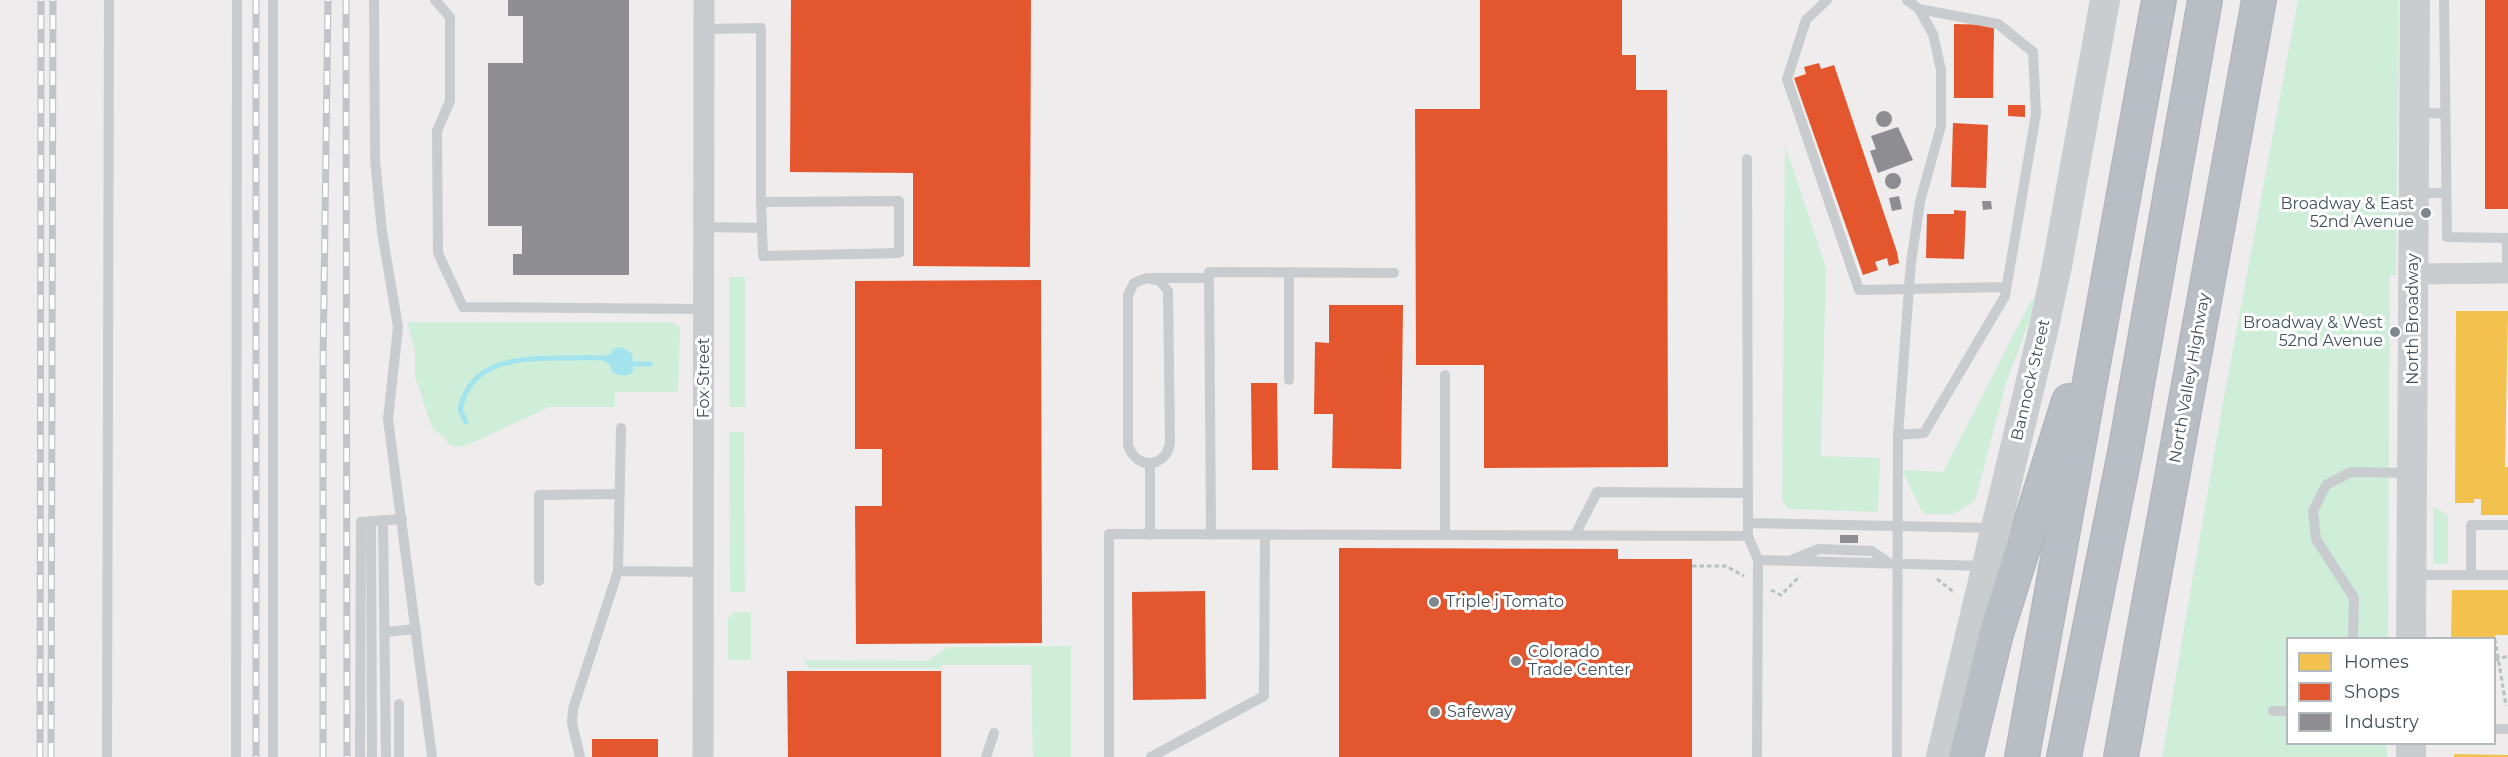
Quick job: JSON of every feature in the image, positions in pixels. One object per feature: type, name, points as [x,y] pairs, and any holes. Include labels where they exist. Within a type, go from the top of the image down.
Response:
[{"type":"highway","points":[[2022,757],[2159,0]]},
{"type":"highway","points":[[2064,757],[2126,447],[2205,0]]},
{"type":"highway","name":"North Valley Highway","points":[[2121,757],[2259,0]]},
{"type":"highway","points":[[1966,757],[1996,634],[2069,399],[2121,214]]},
{"type":"street","name":"Fox Street","points":[[703,757],[704,0]]},
{"type":"street","name":"Bannock Street","points":[[1941,757],[2057,266],[2105,0]]},
{"type":"street","name":"North Broadway","points":[[2411,637],[2414,112],[2430,7]]},
{"type":"street","points":[[2413,274],[2508,273]]},
{"type":"lane","points":[[107,757],[109,0]]},
{"type":"lane","points":[[237,0],[237,757]]},
{"type":"lane","points":[[273,0],[273,757]]},
{"type":"lane","points":[[374,0],[375,159],[382,232],[398,327],[388,419],[432,757]]},
{"type":"lane","points":[[435,0],[450,17],[450,101],[437,132],[438,253],[463,307],[704,309]]},
{"type":"lane","points":[[1827,0],[1815,4],[1806,20],[1787,79],[1793,103],[1859,290],[2006,287]]},
{"type":"lane","points":[[1897,757],[1894,564],[1898,526],[1898,435],[1909,289],[1920,202],[1941,126],[1941,70],[1933,34],[1919,9],[1907,0]]},
{"type":"lane","points":[[2430,7],[2445,114],[2447,237],[2507,237],[2508,273]]},
{"type":"lane","points":[[1898,435],[1924,433],[2005,296],[2036,114],[2033,52],[1998,24],[1919,9]]},
{"type":"lane","points":[[704,29],[761,28],[761,202],[763,256],[899,253],[899,201],[761,202]]},
{"type":"lane","points":[[2414,112],[2445,114]]},
{"type":"lane","points":[[1747,159],[1748,536],[1758,560],[1757,757]]},
{"type":"lane","points":[[2414,193],[2446,193]]},
{"type":"lane","points":[[704,227],[762,228]]},
{"type":"lane","points":[[1211,535],[1209,272],[1394,273]]},
{"type":"lane","points":[[1288,272],[1290,380]]},
{"type":"lane","points":[[1147,278],[1154,278],[1165,285],[1168,291],[1169,314],[1170,442],[1167,455],[1150,464],[1135,458],[1128,445],[1128,295],[1134,283],[1147,278],[1209,278]]},
{"type":"lane","points":[[1445,375],[1445,535]]},
{"type":"lane","points":[[580,757],[572,723],[573,709],[618,571],[621,428]]},
{"type":"lane","points":[[1150,464],[1150,535]]},
{"type":"lane","points":[[2353,637],[2354,598],[2316,539],[2313,512],[2326,485],[2351,472],[2412,473]]},
{"type":"lane","points":[[1575,535],[1597,492],[1748,493]]},
{"type":"lane","points":[[539,581],[539,495],[620,494]]},
{"type":"lane","points":[[360,757],[361,522],[402,519]]},
{"type":"lane","points":[[377,521],[385,632],[386,757]]},
{"type":"lane","points":[[372,757],[377,521]]},
{"type":"lane","points":[[1748,523],[1996,528]]},
{"type":"lane","points":[[2471,575],[2471,525],[2508,525]]},
{"type":"lane","points":[[1109,757],[1109,534],[1748,536]]},
{"type":"lane","points":[[1151,757],[1264,696],[1265,535]]},
{"type":"lane","points":[[1758,560],[1987,566]]},
{"type":"lane","points":[[618,571],[704,572]]},
{"type":"lane","points":[[2412,575],[2508,575]]},
{"type":"lane","points":[[385,632],[416,629]]},
{"type":"lane","points":[[399,705],[399,757]]},
{"type":"lane","points":[[2272,711],[2286,711]]},
{"type":"lane","points":[[986,757],[994,733]]},
{"type":"path","points":[[2506,706],[2497,659],[2508,656]]},
{"type":"path","points":[[2501,679],[2508,679]]},
{"type":"green space","points":[[2298,0],[2399,0],[2396,275],[2390,275],[2388,637],[2286,637],[2286,745],[2387,745],[2387,757],[2162,757],[2222,408]]},
{"type":"green space","points":[[1785,145],[1826,268],[1821,456],[1880,458],[1878,512],[1788,509],[1782,499]]},
{"type":"green space","points":[[729,277],[745,277],[745,407],[729,407]]},
{"type":"green space","points":[[2032,299],[2034,301],[2029,322],[2006,383],[1975,501],[1954,514],[1923,514],[1903,472],[1906,470],[1943,472]]},
{"type":"green space","points":[[407,322],[671,322],[680,327],[678,392],[615,392],[615,407],[549,407],[468,445],[456,447],[448,444],[444,437],[432,428],[415,376],[415,351]]},
{"type":"green space","points":[[729,432],[744,432],[745,592],[730,592]]},
{"type":"green space","points":[[2433,507],[2448,515],[2448,564],[2433,564]]},
{"type":"green space","points":[[733,612],[751,612],[751,660],[728,660],[728,619]]},
{"type":"green space","points":[[1071,646],[1071,757],[1033,757],[1031,665],[808,668],[804,660],[927,661],[948,647]]},
{"type":"water","points":[[622,347],[632,354],[633,372],[625,375],[612,372],[610,365],[603,360],[603,357],[611,353],[613,349]]},
{"type":"building: Homes","points":[[2456,311],[2508,311],[2505,467],[2508,467],[2508,515],[2481,515],[2481,499],[2474,499],[2474,503],[2455,503]]},
{"type":"building: Homes","points":[[2452,590],[2508,590],[2508,635],[2451,637]]},
{"type":"building: Homes","points":[[2454,754],[2508,755],[2508,757],[2454,757]]},
{"type":"building: Shops","points":[[791,0],[1031,0],[1030,267],[913,266],[913,173],[790,172]]},
{"type":"building: Shops","points":[[1480,0],[1622,0],[1622,55],[1636,55],[1636,90],[1667,90],[1668,467],[1484,468],[1484,365],[1416,365],[1415,109],[1480,109]]},
{"type":"building: Shops","points":[[2485,0],[2508,0],[2508,209],[2485,209]]},
{"type":"building: Shops","points":[[1954,24],[1994,25],[1993,98],[1954,98]]},
{"type":"building: Shops","points":[[1819,63],[1821,69],[1834,65],[1897,252],[1899,263],[1889,266],[1887,258],[1875,262],[1878,270],[1863,275],[1794,78],[1806,74],[1804,67]]},
{"type":"building: Shops","points":[[2008,105],[2025,105],[2025,117],[2008,116]]},
{"type":"building: Shops","points":[[1953,123],[1988,125],[1986,188],[1951,187]]},
{"type":"building: Shops","points":[[1954,210],[1966,211],[1964,259],[1926,258],[1927,214],[1954,214]]},
{"type":"building: Shops","points":[[1041,280],[1042,643],[856,644],[855,506],[882,506],[882,449],[855,449],[855,281]]},
{"type":"building: Shops","points":[[1329,305],[1403,305],[1401,469],[1332,468],[1333,414],[1314,414],[1315,342],[1329,343]]},
{"type":"building: Shops","points":[[1251,383],[1277,383],[1278,470],[1252,470]]},
{"type":"building: Shops","name":"Colorado Trade Center","points":[[1339,548],[1618,549],[1618,559],[1692,559],[1692,757],[1339,757]]},
{"type":"building: Shops","points":[[1205,591],[1206,699],[1133,700],[1132,592]]},
{"type":"building: Shops","points":[[787,671],[941,671],[941,757],[788,757]]},
{"type":"building: Shops","points":[[592,739],[658,739],[658,757],[592,757]]},
{"type":"building: Industry","points":[[508,0],[629,0],[629,275],[513,275],[513,254],[522,254],[522,226],[488,226],[488,63],[523,63],[523,16],[508,16]]},
{"type":"building: Industry","points":[[1884,111],[1892,119],[1884,127],[1876,119]]},
{"type":"building: Industry","points":[[1898,127],[1913,160],[1878,173],[1870,151],[1876,149],[1871,136]]},
{"type":"building: Industry","points":[[1893,173],[1901,181],[1893,189],[1885,181]]},
{"type":"building: Industry","points":[[1899,196],[1902,209],[1892,211],[1889,198]]},
{"type":"building: Industry","points":[[1982,201],[1991,201],[1992,209],[1983,210]]},
{"type":"building: Industry","points":[[1840,535],[1858,535],[1858,543],[1840,543]]},
{"type":"waterway","points":[[466,422],[460,410],[466,393],[475,380],[487,370],[518,360],[594,357],[609,359]]},
{"type":"waterway","points":[[630,364],[650,364]]},
{"type":"railway","points":[[40,757],[41,0]]},
{"type":"railway","points":[[51,757],[53,0]]},
{"type":"railway","points":[[256,0],[256,757]]},
{"type":"railway","points":[[323,757],[323,367],[328,0]]},
{"type":"railway","points":[[346,0],[347,757]]},
{"type":"place","name":"Broadway & East 52nd Avenue","points":[[2426,213]]},
{"type":"place","name":"Broadway & West 52nd Avenue","points":[[2395,332]]},
{"type":"place","name":"Triple j Tomato","points":[[1434,602]]},
{"type":"place","name":"Colorado Trade Center","points":[[1516,661]]},
{"type":"place","name":"Safeway","points":[[1435,712]]}]
